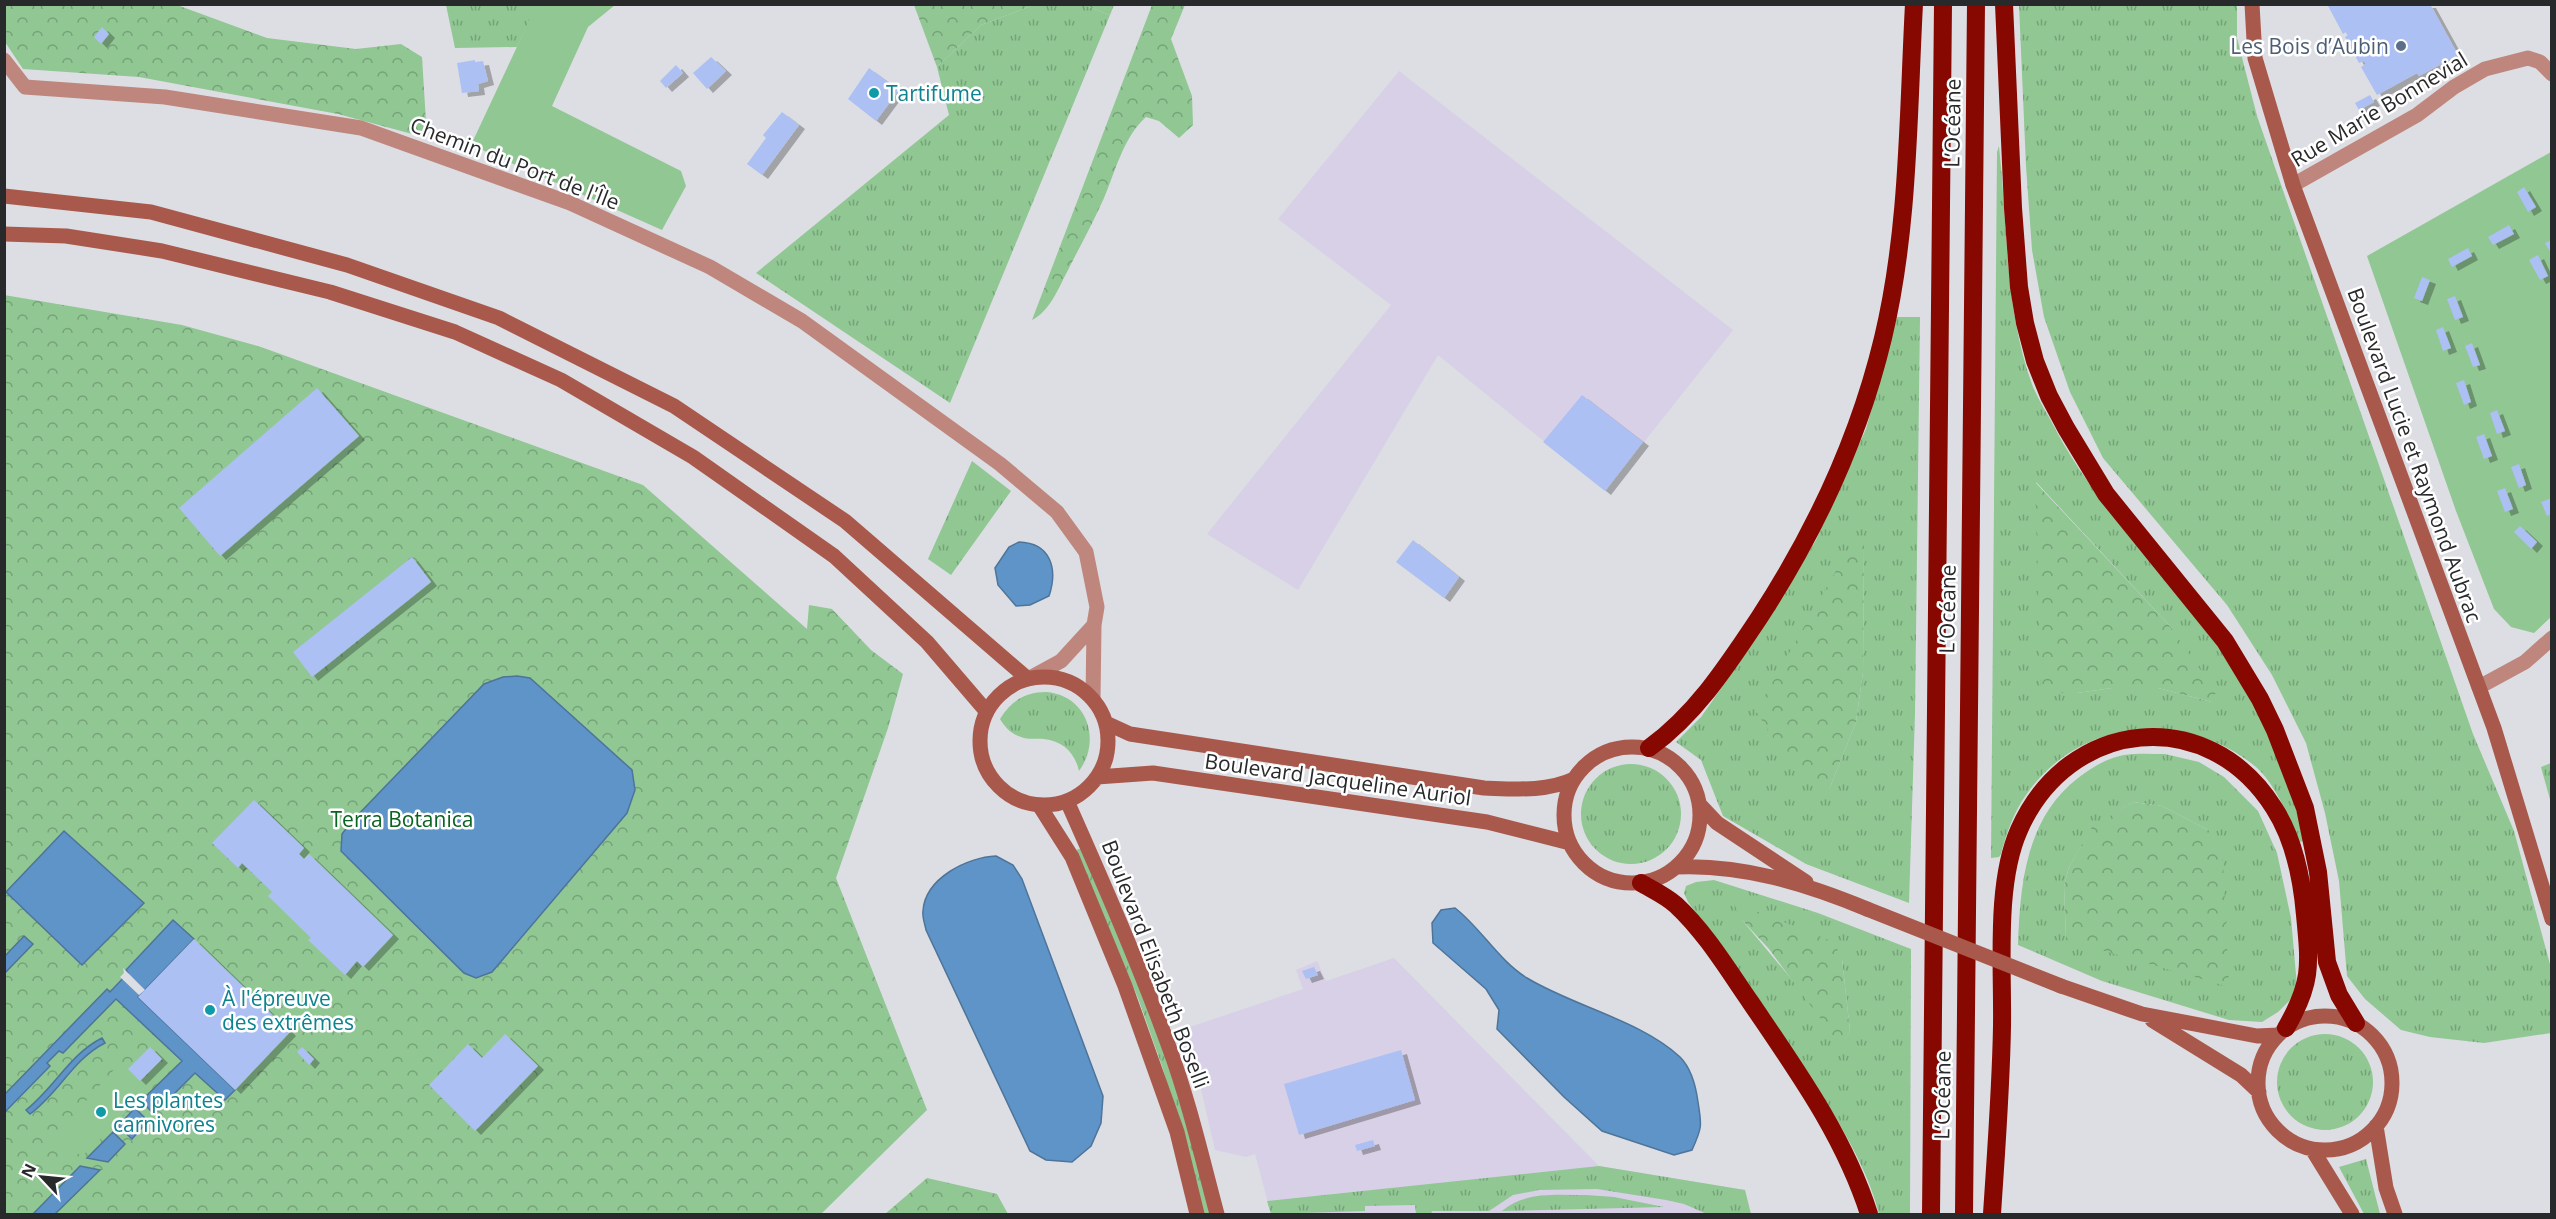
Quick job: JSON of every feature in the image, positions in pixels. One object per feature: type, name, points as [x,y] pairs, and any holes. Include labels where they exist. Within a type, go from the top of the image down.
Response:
[{"type":"highway","points":[[1649,748],[1682,722],[1696,706],[1764,610],[1818,518],[1855,430],[1883,337],[1893,287],[1900,231],[1914,4]]},
{"type":"highway","name":"L’Océane","points":[[1931,1215],[1943,4]]},
{"type":"highway","name":"L’Océane","points":[[1964,1215],[1976,4]]},
{"type":"highway","points":[[2004,4],[2013,208],[2019,286],[2025,323],[2035,361],[2049,396],[2066,428],[2106,494],[2225,641],[2276,730],[2305,808],[2318,872],[2327,962],[2339,995],[2356,1023]]},
{"type":"highway","points":[[1992,1215],[2002,1029],[2005,884],[2010,856],[2018,830],[2033,802],[2049,780],[2085,753],[2127,739],[2164,738],[2189,741],[2229,759],[2246,773],[2275,808],[2288,833],[2297,864],[2303,897],[2309,965],[2302,1001],[2282,1032]]},
{"type":"highway","points":[[1641,883],[1674,904],[1692,921],[1754,1007],[1816,1101],[1853,1169],[1869,1215]]},
{"type":"main road","name":"Boulevard Lucie et Raymond Aubrac","points":[[2252,4],[2255,58],[2293,186],[2479,687],[2513,785],[2552,919]]},
{"type":"main road","points":[[4,196],[151,212],[347,265],[499,318],[674,406],[845,521],[1028,679]]},
{"type":"main road","points":[[4,234],[66,237],[162,251],[330,292],[455,332],[561,380],[693,458],[834,556],[913,629],[987,712]]},
{"type":"main road","points":[[1046,677],[1064,680],[1080,688],[1093,699],[1106,723],[1108,748],[1106,759],[1097,777],[1084,792],[1067,801],[1040,805],[1025,803],[998,786],[988,773],[982,758],[981,726],[987,712],[1004,691],[1028,679],[1046,677]]},
{"type":"main road","name":"Boulevard Jacqueline Auriol","points":[[1106,723],[1130,734],[1484,788],[1524,790],[1552,787],[1574,779]]},
{"type":"main road","points":[[1630,746],[1649,748],[1668,756],[1683,769],[1694,786],[1700,805],[1699,828],[1695,840],[1690,852],[1676,867],[1660,877],[1641,883],[1622,882],[1603,877],[1587,866],[1570,843],[1564,825],[1564,806],[1574,779],[1594,758],[1611,750],[1630,746]]},
{"type":"main road","name":"Boulevard Jacqueline Auriol","points":[[1097,777],[1153,773],[1487,822],[1570,843]]},
{"type":"main road","name":"Boulevard Elisabeth Boselli","points":[[1067,801],[1097,868],[1169,1047],[1188,1105],[1217,1215]]},
{"type":"main road","points":[[1040,805],[1072,857],[1125,986],[1176,1132],[1197,1215]]},
{"type":"main road","points":[[1700,805],[1724,828],[1819,890]]},
{"type":"main road","points":[[1676,867],[1711,866],[1750,872],[1819,890],[2061,986],[2142,1014],[2257,1036],[2282,1032],[2315,1016],[2336,1017],[2356,1023],[2366,1029],[2380,1045],[2390,1065],[2391,1097],[2376,1126],[2352,1145],[2332,1150],[2312,1149],[2294,1143],[2273,1126],[2264,1110],[2259,1092],[2261,1064],[2265,1054],[2282,1032]]},
{"type":"main road","points":[[2142,1014],[2241,1075],[2259,1092]]},
{"type":"main road","points":[[2376,1126],[2386,1188],[2395,1215]]},
{"type":"main road","points":[[2312,1149],[2352,1215]]},
{"type":"street","name":"Rue Marie Bonnevial","points":[[2293,186],[2417,115],[2454,87],[2484,69],[2528,58],[2540,62],[2552,74]]},
{"type":"street","name":"Chemin du Port de l'Île","points":[[4,60],[25,87],[165,98],[361,128],[570,203],[710,267],[802,321],[1000,464],[1057,512],[1086,552],[1097,607],[1094,625],[1093,699]]},
{"type":"street","points":[[1028,679],[1061,661],[1094,625]]},
{"type":"street","points":[[2479,687],[2525,662],[2552,638]]},
{"type":"shaded area","points":[[1399,71],[1733,330],[1605,491],[1438,355],[1298,590],[1207,534],[1391,305],[1278,219]]},
{"type":"shaded area","points":[[1394,958],[1599,1166],[1745,1190],[1751,1214],[1271,1214],[1255,1154],[1246,1157],[1215,1150],[1187,1028],[1303,989],[1296,970],[1317,961],[1326,981]]},
{"type":"green space","points":[[537,4],[615,5],[588,27],[552,106],[681,171],[686,186],[662,230],[471,145]]},
{"type":"green space","points":[[914,4],[1034,5],[981,25],[937,67]]},
{"type":"green space","points":[[4,5],[177,5],[267,38],[356,49],[401,44],[422,57],[427,138],[338,114],[139,77],[23,69],[5,42]]},
{"type":"green space","points":[[446,5],[537,5],[517,47],[455,48]]},
{"type":"green space","points":[[1034,5],[1084,5],[1110,15],[950,403],[756,273],[949,115],[937,67],[981,25]]},
{"type":"green space","points":[[1084,5],[1114,5],[1110,15]]},
{"type":"green space","points":[[1152,5],[1185,5],[1171,39],[1192,96],[1193,125],[1179,138],[1159,121],[1146,117],[1138,125],[1126,144],[1100,207],[1057,292],[1044,311],[1032,320]]},
{"type":"green space","points":[[2019,5],[2237,5],[2237,38],[2257,116],[2473,734],[2514,831],[2551,968],[2551,1033],[2484,1043],[2430,1037],[2401,1030],[2365,999],[2347,976],[2339,881],[2325,813],[2306,743],[2272,675],[2227,605],[2103,458],[2070,392],[2044,317],[2032,250]]},
{"type":"green space","points":[[1999,146],[2012,298],[2024,358],[2033,387],[2069,453],[2091,486],[2212,638],[2247,689],[2277,752],[2305,841],[2299,842],[2270,783],[2256,767],[2228,748],[2198,736],[2166,730],[2134,730],[2103,737],[2074,750],[2048,769],[2026,795],[2018,809],[2001,854],[1999,857],[1991,858],[1997,152]],"holes":[[[2036,482],[2169,625],[2212,702],[2158,688],[2112,688],[2077,693]]]},
{"type":"green space","points":[[2551,152],[2552,616],[2534,633],[2511,627],[2494,609],[2456,511],[2367,256]]},
{"type":"green space","name":"Terra Botanica","points":[[4,295],[182,325],[261,347],[643,485],[807,629],[809,605],[832,609],[871,650],[903,674],[888,728],[836,878],[927,1110],[821,1214],[5,1214]]},
{"type":"green space","points":[[1897,317],[1920,317],[1915,713],[1909,903],[1806,864],[1723,816],[1701,760],[1676,742],[1701,717],[1758,636],[1816,540],[1866,429]],"holes":[[[1864,545],[1863,672],[1856,722],[1829,790]]]},
{"type":"green space","points":[[972,461],[1011,491],[951,575],[928,559]]},
{"type":"green space","points":[[2035,482],[2169,625],[2216,692],[2212,702],[2158,688],[2112,688],[2077,693],[2041,692]]},
{"type":"green space","points":[[1854,539],[1864,545],[1863,672],[1856,722],[1829,790],[1816,784],[1795,767],[1778,746],[1756,711]]},
{"type":"green space","points":[[1038,692],[1046,692],[1072,701],[1081,710],[1086,721],[1089,746],[1086,759],[1079,771],[1075,759],[1062,745],[1051,740],[1017,736],[1000,719],[1019,699]]},
{"type":"green space","points":[[2165,754],[2199,762],[2224,777],[2258,811],[2277,853],[2291,918],[2297,986],[2291,999],[2278,1012],[2262,1022],[2229,1020],[2102,981],[2018,945],[2024,876],[2029,854],[2047,812],[2078,778],[2111,758],[2124,755]],"holes":[[[2133,802],[2162,806],[2210,831],[2066,940],[2064,886],[2069,867],[2092,828]]]},
{"type":"green space","points":[[2551,763],[2551,803],[2541,767]]},
{"type":"green space","points":[[1631,764],[1650,768],[1666,779],[1677,795],[1681,814],[1677,833],[1666,849],[1650,860],[1631,864],[1612,860],[1596,849],[1585,833],[1581,814],[1585,795],[1596,779],[1612,768]]},
{"type":"green space","points":[[2133,802],[2162,806],[2210,831],[2223,862],[2229,987],[2066,940],[2064,886],[2069,867],[2092,827]]},
{"type":"green space","points":[[1081,849],[1146,1002],[1182,1106],[1210,1214],[1203,1214],[1163,1069],[1138,998],[1076,851]]},
{"type":"green space","points":[[1714,880],[1818,913],[1911,949],[1910,1214],[1879,1214],[1860,1163],[1833,1114],[1784,1037],[1688,902],[1684,893],[1686,886],[1696,882]],"holes":[[[1742,920],[1842,959],[1850,1031],[1844,1042]]]},
{"type":"green space","points":[[1733,902],[1834,942],[1842,959],[1850,1031],[1844,1043],[1834,1037],[1769,949],[1742,920]]},
{"type":"green space","points":[[2325,1034],[2343,1038],[2359,1048],[2369,1064],[2373,1082],[2369,1100],[2359,1116],[2343,1126],[2325,1130],[2307,1126],[2291,1116],[2281,1100],[2277,1082],[2281,1064],[2291,1048],[2307,1038]]},
{"type":"green space","name":"Les plantes carnivores","points":[[119,1064],[146,1090],[106,1134],[82,1156],[53,1138]]},
{"type":"green space","points":[[2366,1159],[2380,1214],[2364,1214],[2339,1167]]},
{"type":"green space","points":[[1599,1166],[1745,1190],[1751,1214],[1707,1214],[1684,1204],[1597,1189],[1539,1190],[1513,1195],[1489,1211],[1432,1211],[1431,1214],[1416,1214],[1415,1205],[1365,1206],[1365,1211],[1271,1214],[1267,1201]]},
{"type":"green space","points":[[927,1178],[997,1194],[1008,1214],[885,1214]]},
{"type":"green space","points":[[1586,1195],[1614,1197],[1664,1207],[1502,1211],[1531,1197]]},
{"type":"water","points":[[1019,542],[1038,547],[1045,552],[1052,567],[1053,576],[1049,596],[1030,605],[1016,606],[998,585],[995,568],[1009,547]]},
{"type":"water","points":[[503,677],[530,678],[632,770],[635,790],[627,813],[492,972],[476,978],[464,973],[341,851],[342,834],[484,684]]},
{"type":"water","points":[[64,831],[144,903],[82,965],[6,892]]},
{"type":"water","points":[[996,856],[1013,865],[1022,879],[1103,1096],[1101,1123],[1091,1146],[1072,1162],[1046,1160],[1030,1151],[926,930],[923,918],[926,899],[940,879],[973,860]]},
{"type":"water","points":[[1455,908],[1507,962],[1527,978],[1647,1033],[1680,1057],[1687,1067],[1696,1090],[1700,1117],[1700,1127],[1692,1150],[1674,1155],[1602,1131],[1564,1097],[1497,1029],[1499,1010],[1486,989],[1433,943],[1432,923],[1441,910]]},
{"type":"water","points":[[173,920],[194,939],[138,997],[235,1090],[225,1100],[195,1073],[154,1114],[141,1101],[182,1061],[116,999],[63,1053],[59,1051],[47,1063],[50,1066],[5,1112],[5,1094],[107,989],[110,992],[128,973],[126,970]]},
{"type":"water","points":[[24,936],[33,944],[5,973],[5,956]]},
{"type":"water","points":[[102,1038],[105,1043],[84,1058],[40,1106],[30,1114],[26,1110],[81,1053]]},
{"type":"water","points":[[135,1108],[148,1121],[132,1139],[118,1126]]},
{"type":"water","points":[[113,1132],[125,1144],[108,1162],[87,1158]]},
{"type":"water","points":[[80,1166],[100,1170],[55,1214],[33,1214]]},
{"type":"pier","points":[[123,968],[145,990],[139,995],[120,977],[124,973]]},
{"type":"building","name":"Les Bois d’Aubin","points":[[2327,4],[2430,4],[2458,55],[2419,76],[2417,73],[2377,95],[2361,67],[2366,64],[2364,61],[2359,63],[2345,37],[2348,35],[2346,32],[2343,34]]},
{"type":"building","points":[[102,27],[109,34],[101,44],[94,37]]},
{"type":"building","points":[[711,57],[726,71],[707,89],[693,73]]},
{"type":"building","points":[[475,60],[475,62],[483,61],[488,81],[478,84],[479,91],[462,93],[457,63]]},
{"type":"building","points":[[676,65],[683,73],[666,88],[660,81]]},
{"type":"building","name":"Tartifume","points":[[869,68],[899,90],[876,121],[848,99]]},
{"type":"building","points":[[2370,95],[2374,102],[2359,110],[2355,103]]},
{"type":"building","points":[[782,112],[799,125],[762,175],[747,164],[766,138],[763,135]]},
{"type":"building","points":[[2524,187],[2536,207],[2528,212],[2517,192]]},
{"type":"building","points":[[2509,225],[2514,234],[2493,245],[2488,237]]},
{"type":"building","points":[[2552,240],[2552,255],[2545,243]]},
{"type":"building","points":[[2468,248],[2472,256],[2452,267],[2448,259]]},
{"type":"building","points":[[2538,255],[2548,276],[2540,280],[2529,260]]},
{"type":"building","points":[[2422,277],[2430,280],[2422,301],[2414,298]]},
{"type":"building","points":[[2455,296],[2463,317],[2455,320],[2447,299]]},
{"type":"building","points":[[2443,327],[2451,348],[2443,351],[2436,330]]},
{"type":"building","points":[[2472,343],[2480,365],[2473,367],[2465,346]]},
{"type":"building","points":[[2464,380],[2471,402],[2464,405],[2456,383]]},
{"type":"building","points":[[317,388],[359,436],[220,556],[179,508]]},
{"type":"building","points":[[1582,395],[1643,442],[1605,491],[1543,442]]},
{"type":"building","points":[[2497,410],[2505,431],[2497,434],[2490,413]]},
{"type":"building","points":[[2484,434],[2492,456],[2484,459],[2476,437]]},
{"type":"building","points":[[2519,464],[2526,485],[2519,488],[2511,467]]},
{"type":"building","points":[[2505,488],[2513,509],[2505,512],[2497,491]]},
{"type":"building","points":[[2552,498],[2552,514],[2547,516],[2541,502]]},
{"type":"building","points":[[2520,526],[2537,542],[2531,549],[2514,532]]},
{"type":"building","points":[[1413,540],[1459,577],[1444,598],[1396,562]]},
{"type":"building","points":[[412,557],[431,582],[312,677],[293,652]]},
{"type":"building","points":[[254,800],[304,848],[299,854],[304,859],[309,854],[393,935],[363,967],[357,961],[345,975],[308,940],[311,938],[268,896],[272,892],[242,863],[238,868],[212,843]]},
{"type":"building","name":"À l'épreuve des extrêmes","points":[[194,939],[290,1032],[235,1090],[138,997]]},
{"type":"building","points":[[1314,967],[1318,975],[1306,979],[1302,971]]},
{"type":"building","points":[[505,1034],[538,1066],[475,1131],[429,1085],[468,1044],[482,1058]]},
{"type":"building","points":[[150,1047],[162,1059],[140,1081],[128,1069]]},
{"type":"building","points":[[302,1047],[314,1059],[309,1065],[297,1052]]},
{"type":"building","points":[[1401,1050],[1415,1100],[1299,1135],[1284,1084]]},
{"type":"building","points":[[1373,1140],[1375,1146],[1357,1151],[1355,1145]]},
{"type":"place","name":"Les Bois d’Aubin","points":[[2401,46]]},
{"type":"place","name":"Tartifume","points":[[874,93]]},
{"type":"place","name":"À l'épreuve des extrêmes","points":[[210,1010]]},
{"type":"place","name":"Les plantes carnivores","points":[[101,1112]]}]
